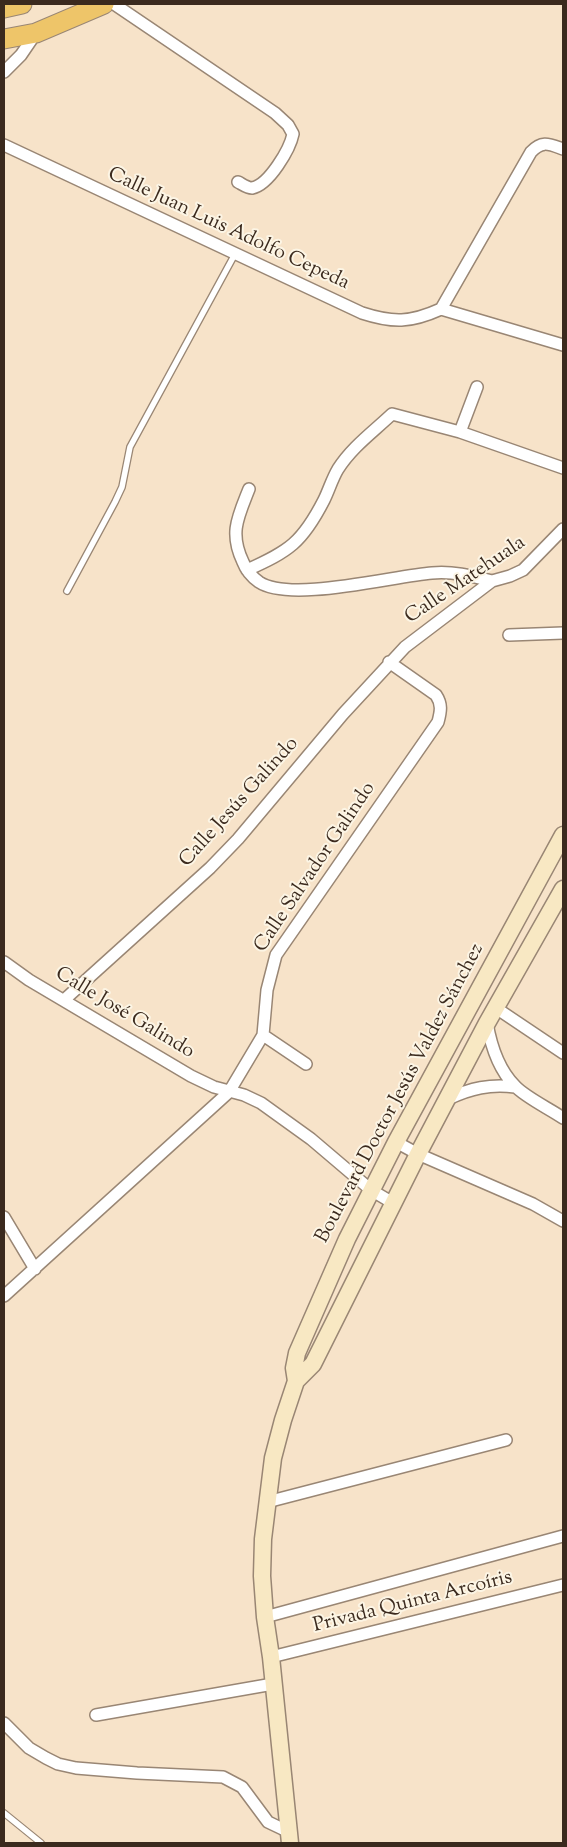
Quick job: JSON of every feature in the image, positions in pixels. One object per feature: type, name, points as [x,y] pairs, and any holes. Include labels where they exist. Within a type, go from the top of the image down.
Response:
[{"type":"main road","points":[[4,8],[22,4]]},
{"type":"main road","points":[[4,39],[36,33],[104,4]]},
{"type":"main road","name":"Boulevard Doctor Jesús Valdez Sánchez","points":[[290,1837],[262,1576],[266,1502],[273,1458],[296,1380],[294,1368],[297,1353],[396,1142],[563,835]]},
{"type":"main road","name":"Boulevard Doctor Jesús Valdez Sánchez","points":[[296,1380],[313,1364],[418,1154],[487,1023],[563,888]]},
{"type":"street","points":[[114,4],[275,113],[288,125],[293,134],[291,144],[266,181],[252,188],[238,182]]},
{"type":"street","points":[[4,72],[21,55],[36,33]]},
{"type":"street","points":[[563,149],[544,144],[538,145],[531,152],[441,310],[563,344]]},
{"type":"street","name":"Calle Juan Luis Adolfo Cepeda","points":[[4,145],[362,313],[394,321],[407,320],[441,310]]},
{"type":"street","points":[[460,432],[477,387]]},
{"type":"street","points":[[247,570],[278,556],[290,548],[303,535],[323,501],[337,471],[346,458],[356,446],[392,414],[460,432],[563,468]]},
{"type":"street","points":[[249,490],[237,519],[235,537],[238,552],[247,570],[260,583],[278,588],[307,590],[370,583],[432,573],[462,573],[492,581]]},
{"type":"street","name":"Calle Matehuala","points":[[389,662],[421,633],[492,581],[523,570],[563,529]]},
{"type":"street","points":[[509,635],[563,633]]},
{"type":"street","name":"Calle Jesús Galindo","points":[[64,1000],[210,868],[238,839],[389,662]]},
{"type":"street","name":"Calle Salvador Galindo","points":[[4,1296],[229,1092],[263,1035],[267,990],[276,954],[438,722],[441,710],[440,701],[436,695],[389,662]]},
{"type":"street","name":"Calle José Galindo","points":[[4,962],[29,980],[191,1076],[261,1103],[311,1139],[372,1190],[393,1202]]},
{"type":"street","points":[[496,1008],[563,1053]]},
{"type":"street","points":[[487,1023],[496,1057],[516,1087],[563,1118]]},
{"type":"street","points":[[263,1035],[306,1064]]},
{"type":"street","points":[[448,1099],[480,1087],[498,1085],[516,1087]]},
{"type":"street","points":[[396,1142],[418,1154],[533,1204],[563,1221]]},
{"type":"street","points":[[4,1217],[35,1269]]},
{"type":"street","points":[[266,1502],[506,1440]]},
{"type":"street","points":[[265,1617],[563,1536]]},
{"type":"street","name":"Privada Quinta Arcoíris","points":[[271,1658],[563,1585]]},
{"type":"street","points":[[96,1715],[273,1684]]},
{"type":"street","points":[[4,1723],[30,1748],[58,1764],[76,1768],[137,1773],[224,1777],[242,1787],[268,1822],[290,1837]]},
{"type":"lane","points":[[67,591],[122,487],[130,448],[235,254]]},
{"type":"lane","points":[[4,1813],[41,1843]]}]
